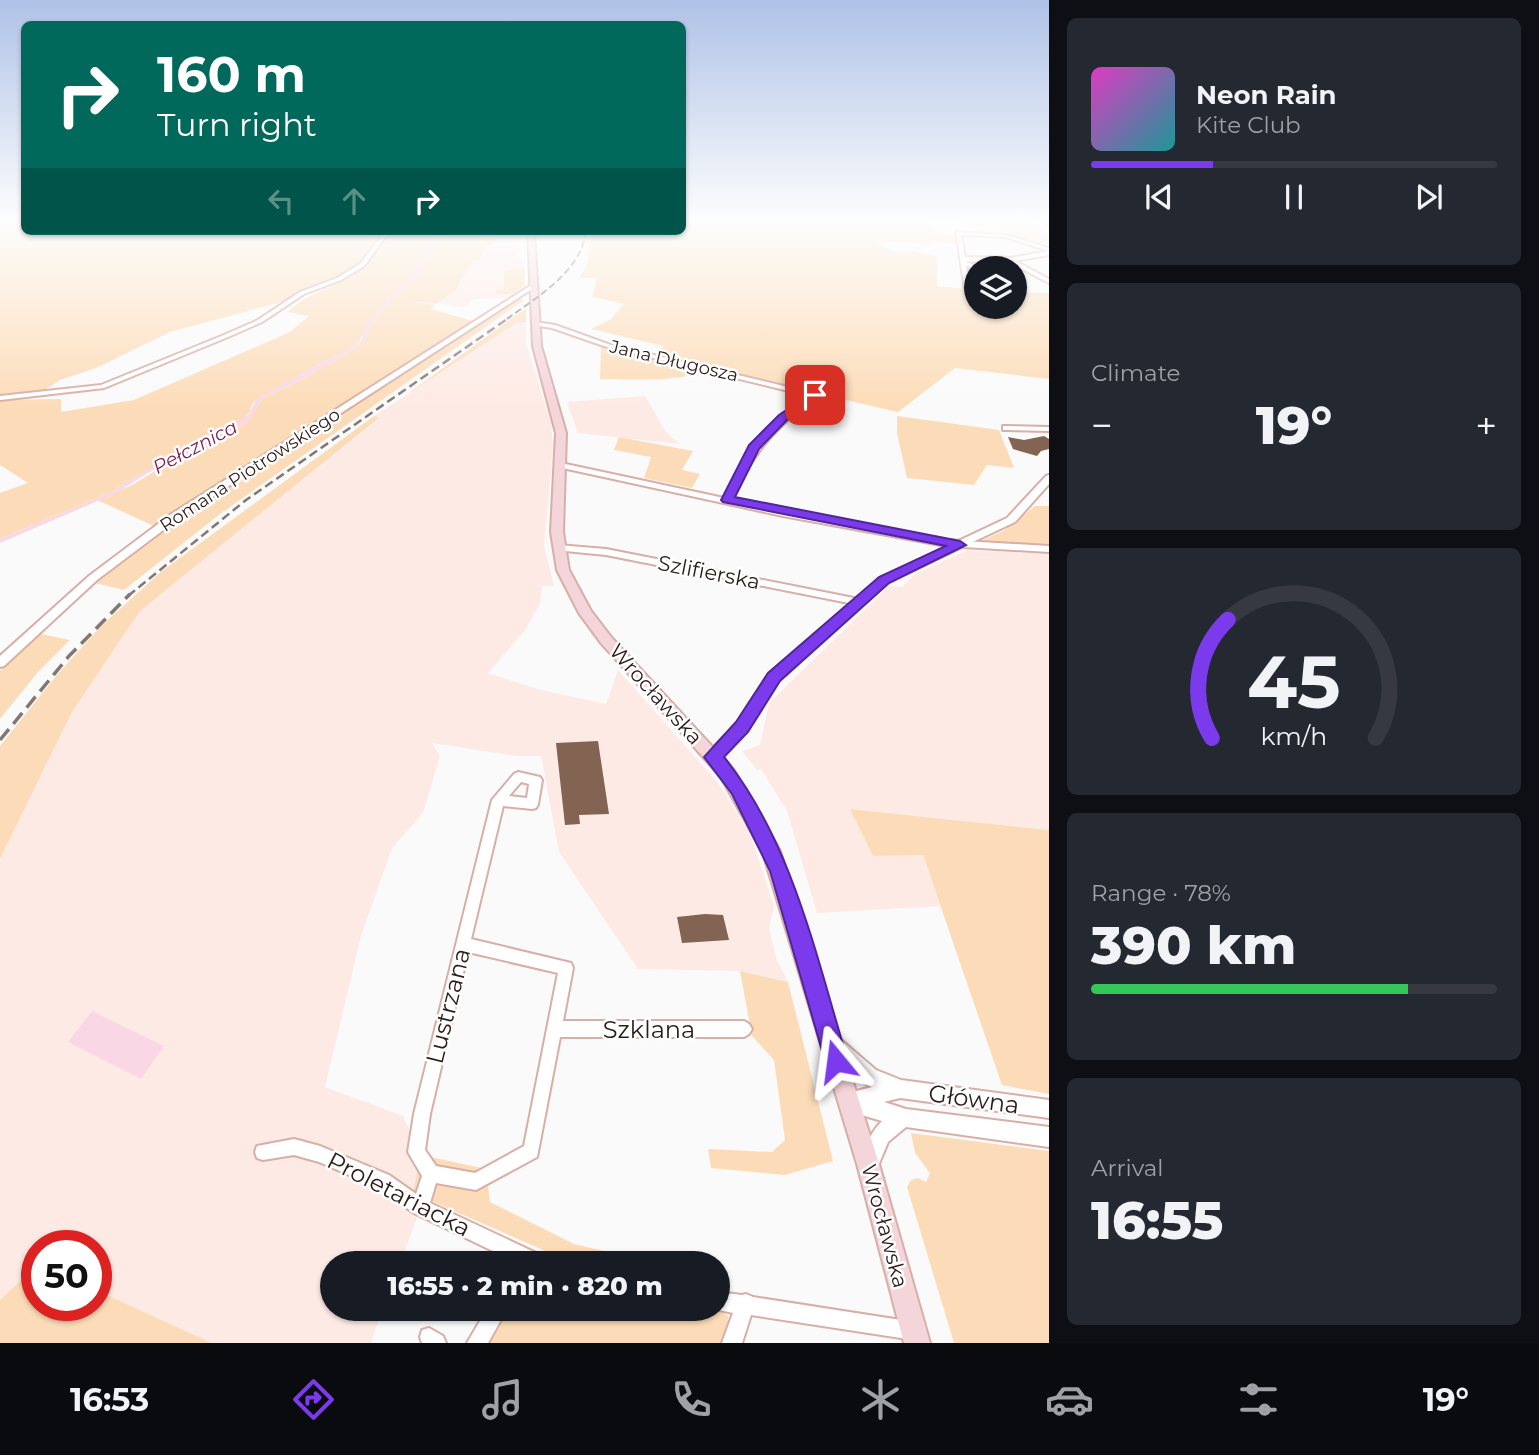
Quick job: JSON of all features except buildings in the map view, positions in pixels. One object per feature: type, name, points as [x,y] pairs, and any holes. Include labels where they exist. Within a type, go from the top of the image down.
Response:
[{"type":"main road","name":"Wrocławska","points":[[533,283],[538,353],[559,420],[561,465],[558,548],[567,579],[586,613],[613,648],[713,757],[738,789],[779,870],[868,1164],[915,1337]]},
{"type":"street","points":[[0,398],[63,397],[110,388],[207,351],[266,323],[285,311],[296,297],[326,283]]},
{"type":"street","name":"Romana Piotrowskiego","points":[[0,663],[93,578],[174,517],[515,296],[533,290]]},
{"type":"street","name":"Jana Długosza","points":[[535,324],[551,325],[592,341],[653,357],[815,395],[783,418],[759,442],[745,460],[727,500]]},
{"type":"street","points":[[1006,428],[1049,429]]},
{"type":"street","points":[[561,465],[796,516],[960,545],[1049,549]]},
{"type":"street","points":[[713,757],[742,727],[774,677],[884,580],[1011,520],[1049,478]]},
{"type":"street","name":"Szlifierska","points":[[558,548],[606,552],[859,602]]},
{"type":"street","name":"Lustrzana","points":[[431,1174],[415,1152],[498,800]]},
{"type":"street","points":[[420,1206],[431,1174],[476,1182],[531,1151],[566,968],[463,944]]},
{"type":"street","name":"Szklana","points":[[554,1029],[744,1029]]},
{"type":"street","name":"Główna","points":[[831,1040],[870,1077],[900,1089],[1049,1109]]},
{"type":"street","name":"Główna","points":[[848,1102],[900,1089]]},
{"type":"street","name":"Główna","points":[[848,1102],[906,1118],[1049,1137]]},
{"type":"street","name":"Główna","points":[[868,1164],[877,1140],[891,1123],[906,1118]]},
{"type":"street","name":"Proletariacka","points":[[263,1152],[294,1147],[320,1154],[383,1181],[420,1206],[511,1251]]},
{"type":"street","points":[[730,1302],[915,1337]]},
{"type":"street","points":[[732,1343],[746,1303]]},
{"type":"street","points":[[477,1343],[491,1321]]},
{"type":"shaded area","points":[[0,283],[329,283],[292,299],[170,332],[96,368],[60,380],[42,392],[0,396]]},
{"type":"shaded area","points":[[339,283],[405,283],[386,299],[357,344],[265,394],[253,403],[249,413],[241,421],[214,439],[160,462],[111,492],[0,539],[0,493],[28,483],[0,465],[0,400],[61,399],[61,412],[134,400],[290,332],[309,316],[288,312],[302,301]]},
{"type":"shaded area","points":[[404,283],[410,283],[385,306],[369,328],[362,344],[303,379],[262,398],[248,422],[198,450],[164,463],[114,494],[0,543],[0,539],[111,492],[160,462],[214,439],[249,414],[257,398],[357,344],[362,339],[364,329],[386,299]]},
{"type":"shaded area","points":[[410,283],[460,283],[456,290],[437,304],[409,301],[435,305],[431,309],[473,321],[154,526],[97,500],[134,484],[180,455],[198,450],[248,422],[262,398],[303,379],[362,344],[369,328],[385,306]]},
{"type":"shaded area","points":[[460,283],[525,283],[506,298],[474,299],[464,308],[438,303],[456,290]]},
{"type":"shaded area","points":[[504,283],[525,283],[512,294],[496,294],[496,290],[504,289]]},
{"type":"shaded area","points":[[596,283],[937,283],[937,286],[964,289],[964,319],[1027,319],[1027,292],[1049,293],[1049,379],[955,368],[898,412],[654,356],[664,346],[591,329],[611,319],[624,304],[592,297]]},
{"type":"shaded area","points":[[517,298],[524,300],[220,514],[124,590],[95,583],[178,519]]},
{"type":"shaded area","points":[[526,308],[526,322],[518,322],[406,395]]},
{"type":"shaded area","points":[[518,322],[526,322],[526,343],[551,423],[553,447],[544,546],[554,586],[542,586],[540,603],[526,629],[488,673],[537,689],[606,704],[618,670],[719,784],[751,836],[774,906],[769,928],[776,958],[788,982],[740,971],[638,969],[559,852],[541,756],[516,756],[432,743],[440,756],[423,813],[392,848],[361,936],[325,1087],[403,1116],[421,1155],[413,1192],[417,1200],[417,1218],[405,1251],[320,1251],[320,1321],[378,1321],[371,1343],[212,1343],[112,1297],[112,1230],[21,1230],[21,1280],[0,1300],[0,859],[72,712],[140,611],[379,419],[374,416]]},
{"type":"shaded area","points":[[601,347],[703,369],[671,378],[600,379]]},
{"type":"shaded area","points":[[645,396],[666,432],[680,444],[578,433],[567,402]]},
{"type":"shaded area","points":[[374,416],[379,418],[140,611],[72,712],[0,859],[0,746],[56,676],[101,626],[162,571]]},
{"type":"shaded area","points":[[897,416],[999,430],[1014,468],[987,465],[974,485],[907,478],[897,433]]},
{"type":"shaded area","points":[[619,437],[693,451],[682,470],[700,474],[692,488],[644,478],[651,457],[614,450]]},
{"type":"shaded area","points":[[1035,506],[1049,506],[1049,547],[982,543],[1003,531]]},
{"type":"shaded area","points":[[967,550],[1049,554],[1049,830],[851,809],[923,855],[940,906],[817,913],[787,811],[761,769],[757,770],[742,751],[760,745],[769,703],[889,586],[902,587],[915,574]]},
{"type":"shaded area","points":[[37,633],[70,640],[38,672],[0,719],[0,671]]},
{"type":"shaded area","points":[[850,809],[1049,830],[1049,1094],[1002,1085],[923,855],[873,856]]},
{"type":"shaded area","points":[[740,971],[788,982],[833,1161],[785,1175],[711,1168],[708,1149],[772,1152],[785,1140],[774,1060],[752,1036]]},
{"type":"shaded area","points":[[92,1011],[164,1046],[141,1079],[68,1042]]},
{"type":"shaded area","points":[[911,1133],[1049,1151],[1049,1343],[954,1343],[907,1187],[911,1180],[918,1178],[926,1182],[930,1173],[915,1153]]},
{"type":"shaded area","points":[[421,1155],[486,1169],[490,1202],[574,1244],[604,1251],[545,1251],[413,1192]]},
{"type":"shaded area","points":[[21,1280],[21,1321],[112,1321],[112,1297],[212,1343],[0,1343],[0,1300]]},
{"type":"shaded area","points":[[502,1321],[729,1321],[730,1329],[724,1343],[490,1343]]},
{"type":"railway","points":[[507,319],[555,283]]},
{"type":"railway","points":[[128,596],[246,500],[510,317]]},
{"type":"railway","points":[[0,740],[69,656],[128,596]]},
{"type":"route","points":[[815,395],[767,432],[745,460],[727,500],[783,513],[960,545],[884,580],[774,677],[742,727],[713,757],[749,807],[779,870],[836,1061]]},
{"type":"water label","name":"Pełcznica","points":[[195,447]]}]
